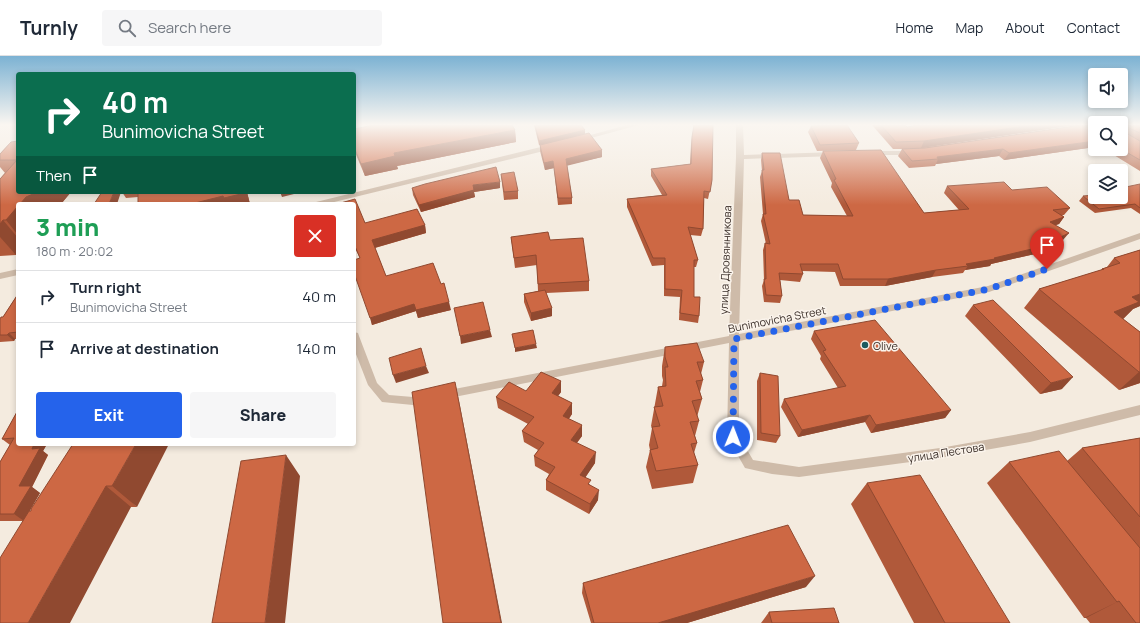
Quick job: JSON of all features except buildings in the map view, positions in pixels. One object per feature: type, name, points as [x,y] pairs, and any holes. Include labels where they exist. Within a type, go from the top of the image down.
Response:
[{"type":"street","points":[[324,202],[530,151]]},
{"type":"street","name":"улица Дровянникова","points":[[740,151],[734,339],[733,437],[750,464]]},
{"type":"street","points":[[866,154],[922,152]]},
{"type":"street","points":[[740,156],[843,154]]},
{"type":"street","name":"Bunimovicha Street","points":[[356,341],[373,385],[386,399],[413,401],[631,357],[734,339],[989,289],[1140,236]]},
{"type":"street","points":[[0,276],[16,272]]},
{"type":"street","name":"улица Пестова","points":[[750,464],[772,469],[799,472],[940,454],[1030,437],[1140,410]]},
{"type":"place","name":"Olive","points":[[865,345]]},
{"type":"route","points":[[733,437],[734,339],[989,289],[1047,269]]}]
